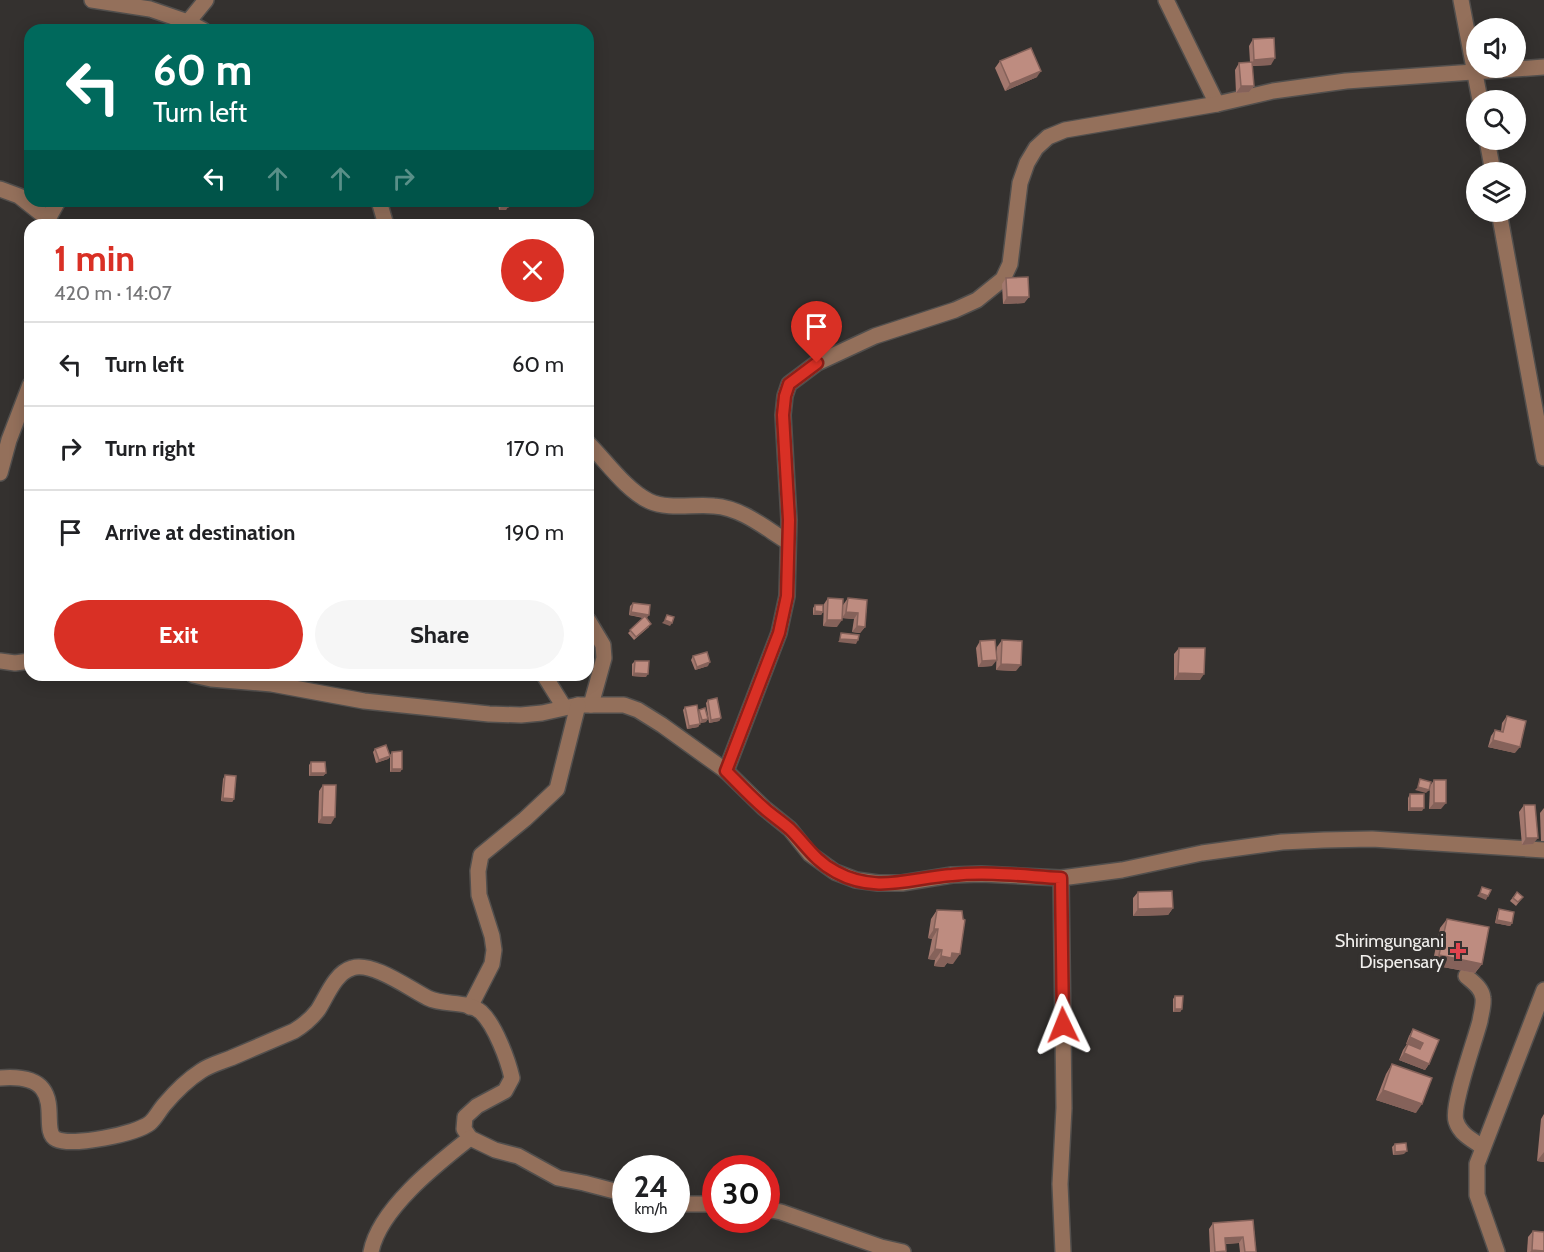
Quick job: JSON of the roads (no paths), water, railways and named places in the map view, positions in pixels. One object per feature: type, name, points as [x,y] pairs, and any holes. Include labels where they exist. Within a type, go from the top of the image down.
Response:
[{"type":"street","points":[[92,0],[150,9],[192,24]]},
{"type":"street","points":[[184,24],[206,0]]},
{"type":"street","points":[[1166,0],[1217,104]]},
{"type":"street","points":[[1461,0],[1466,25]]},
{"type":"street","points":[[1526,67],[1544,66]]},
{"type":"street","points":[[726,771],[779,633],[787,596],[787,463],[783,415],[789,384],[817,363],[875,336],[955,310],[977,300],[1003,279],[1010,264],[1020,183],[1027,163],[1036,148],[1048,137],[1065,130],[1217,104],[1273,91],[1346,81],[1466,72]]},
{"type":"street","points":[[0,189],[19,195],[24,200]]},
{"type":"street","points":[[32,207],[45,219]]},
{"type":"street","points":[[1501,222],[1544,458]]},
{"type":"street","points":[[0,473],[9,440],[24,401]]},
{"type":"street","points":[[594,449],[636,493],[650,502],[665,505],[715,506],[741,512],[788,542]]},
{"type":"street","points":[[594,630],[603,645],[604,657],[594,676]]},
{"type":"street","points":[[0,661],[24,662]]},
{"type":"street","points":[[235,681],[272,684],[364,701],[489,714],[521,715],[578,706],[624,705],[639,710],[726,771],[764,808],[790,829],[810,854],[835,872],[856,880],[878,883],[902,883],[952,874],[1061,878],[1122,870],[1202,853],[1303,841],[1372,839],[1544,850]]},
{"type":"street","points":[[551,681],[578,706]]},
{"type":"street","points":[[470,1007],[492,964],[494,951],[480,895],[478,871],[481,855],[557,789],[578,706],[591,681]]},
{"type":"street","points":[[1061,878],[1064,1108],[1060,1184],[1063,1252]]},
{"type":"street","points":[[0,1078],[29,1081],[42,1087],[49,1098],[49,1131],[54,1139],[65,1142],[81,1141],[139,1129],[151,1123],[184,1083],[204,1069],[294,1031],[306,1023],[344,972],[354,967],[364,967],[406,985],[430,999],[470,1007],[480,1012],[489,1022],[508,1062],[512,1078],[505,1090],[477,1106],[465,1117],[464,1129],[470,1138],[495,1150],[518,1156],[558,1178],[612,1190]]},
{"type":"street","points":[[1466,976],[1477,985],[1483,996],[1474,1046],[1455,1106],[1456,1121],[1465,1135],[1483,1147]]},
{"type":"street","points":[[1497,1252],[1477,1195],[1477,1164],[1544,990]]},
{"type":"street","points":[[370,1252],[384,1219],[444,1158],[470,1138]]},
{"type":"street","points":[[780,1212],[881,1250],[903,1252]]},
{"type":"place","name":"Shirimgungani Dispensary","points":[[1458,951]]}]
